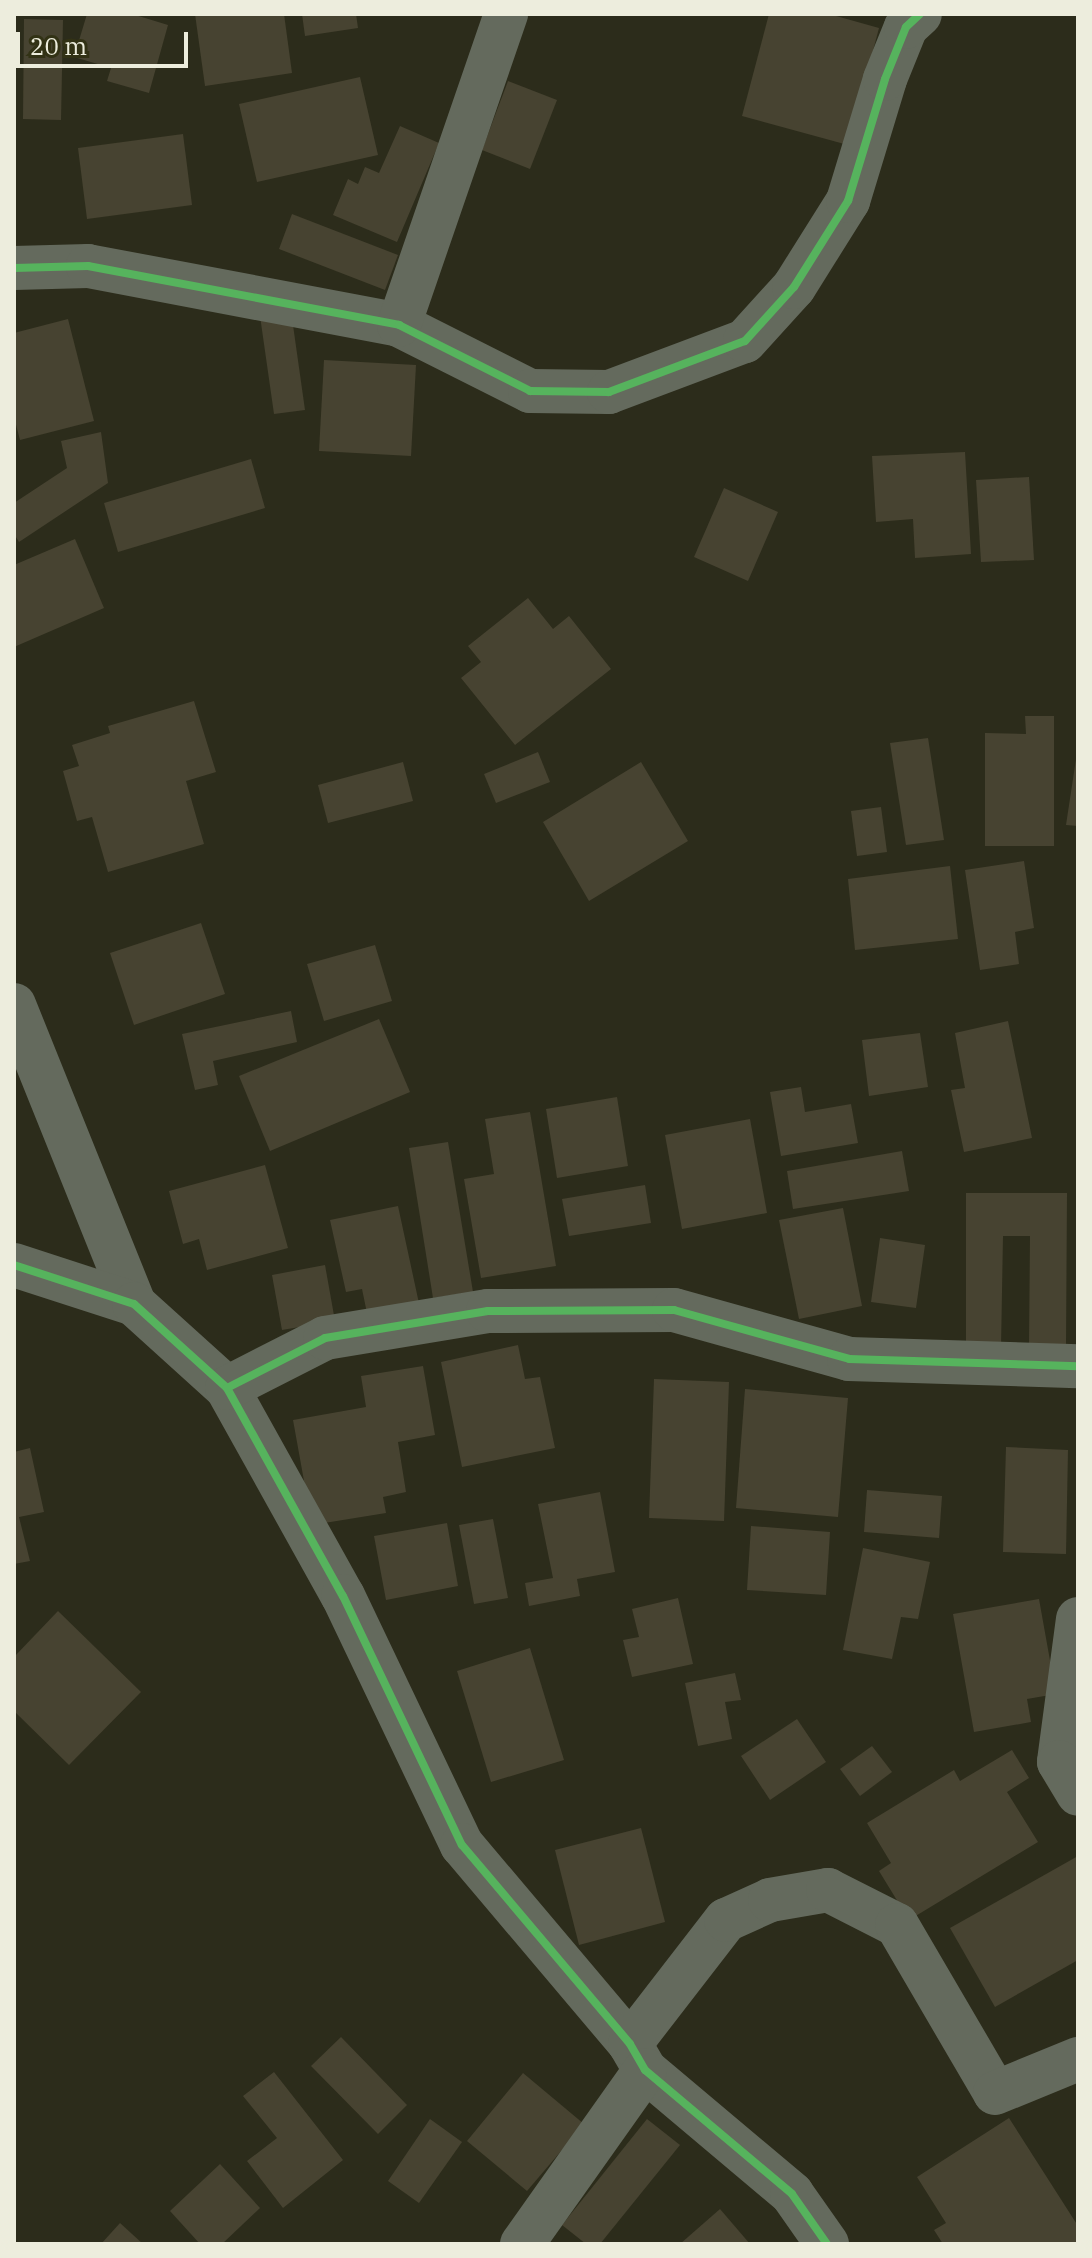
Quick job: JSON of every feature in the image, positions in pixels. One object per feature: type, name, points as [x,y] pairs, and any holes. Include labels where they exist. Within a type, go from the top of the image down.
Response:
[{"type":"street","points":[[399,325],[506,14]]},
{"type":"street","points":[[14,268],[88,266],[399,325],[530,391],[609,392],[745,341],[794,287],[848,201],[885,79],[906,27],[920,14]]},
{"type":"street","points":[[14,1005],[134,1304]]},
{"type":"street","points":[[14,1265],[134,1304],[227,1388],[343,1596],[462,1845],[638,2057],[792,2194],[827,2244]]},
{"type":"street","points":[[227,1388],[325,1338],[488,1311],[674,1310],[849,1359],[1078,1366]]},
{"type":"street","points":[[1078,1619],[1059,1762],[1078,1794]]},
{"type":"street","points":[[522,2244],[726,1920],[770,1900],[828,1890],[897,1925],[995,2093],[1078,2059]]},
{"type":"building","points":[[87,14],[132,14],[168,25],[149,93],[107,81],[111,68],[74,57]]},
{"type":"building","points":[[195,14],[284,14],[292,73],[205,86]]},
{"type":"building","points":[[302,14],[356,14],[358,28],[305,36]]},
{"type":"building","points":[[769,14],[829,14],[879,28],[848,145],[742,116]]},
{"type":"building","points":[[24,19],[63,20],[61,120],[23,119]]},
{"type":"building","points":[[360,77],[378,155],[257,182],[239,104]]},
{"type":"building","points":[[508,81],[557,100],[530,169],[482,150]]},
{"type":"building","points":[[400,126],[439,143],[397,242],[333,215],[348,179],[358,184],[365,167],[379,173]]},
{"type":"building","points":[[183,134],[192,205],[87,219],[78,148]]},
{"type":"building","points":[[292,214],[398,255],[385,290],[279,249]]},
{"type":"building","points":[[291,311],[305,410],[274,414],[260,316]]},
{"type":"building","points":[[68,319],[94,421],[20,440],[14,417],[14,333]]},
{"type":"building","points":[[324,360],[416,365],[411,456],[319,451]]},
{"type":"building","points":[[101,432],[108,483],[19,542],[14,534],[14,503],[67,468],[61,441]]},
{"type":"building","points":[[965,452],[971,554],[915,558],[913,519],[876,522],[872,456]]},
{"type":"building","points":[[251,459],[265,508],[118,552],[104,503]]},
{"type":"building","points":[[1029,477],[1034,560],[981,562],[976,480]]},
{"type":"building","points":[[724,488],[778,512],[748,581],[694,557]]},
{"type":"building","points":[[75,539],[104,608],[14,647],[14,565]]},
{"type":"building","points":[[528,598],[553,629],[569,616],[611,669],[515,745],[461,678],[481,662],[468,646]]},
{"type":"building","points":[[194,701],[216,772],[186,781],[204,844],[108,872],[92,817],[77,821],[63,771],[79,766],[72,745],[110,733],[108,726]]},
{"type":"building","points":[[1025,716],[1054,716],[1054,846],[985,846],[985,733],[1026,734]]},
{"type":"building","points":[[928,738],[944,840],[906,845],[890,743]]},
{"type":"building","points":[[1078,746],[1078,826],[1066,825]]},
{"type":"building","points":[[538,752],[550,782],[496,803],[484,774]]},
{"type":"building","points":[[403,762],[413,801],[328,823],[318,785]]},
{"type":"building","points":[[641,762],[688,841],[589,901],[543,822]]},
{"type":"building","points":[[881,807],[887,852],[857,856],[851,811]]},
{"type":"building","points":[[1024,861],[1034,928],[1015,932],[1019,964],[980,970],[965,870]]},
{"type":"building","points":[[950,866],[958,939],[855,950],[848,879]]},
{"type":"building","points":[[201,923],[225,994],[134,1025],[110,953]]},
{"type":"building","points":[[375,945],[392,1001],[324,1021],[307,964]]},
{"type":"building","points":[[291,1011],[297,1042],[213,1061],[218,1085],[195,1090],[182,1034]]},
{"type":"building","points":[[379,1019],[410,1092],[270,1151],[239,1076]]},
{"type":"building","points":[[1008,1021],[1032,1138],[964,1152],[951,1090],[965,1088],[955,1033]]},
{"type":"building","points":[[920,1033],[928,1087],[869,1096],[862,1040]]},
{"type":"building","points":[[801,1087],[805,1112],[851,1104],[858,1143],[781,1156],[770,1092]]},
{"type":"building","points":[[617,1097],[628,1166],[557,1178],[546,1109]]},
{"type":"building","points":[[530,1112],[556,1266],[481,1278],[464,1179],[494,1174],[485,1119]]},
{"type":"building","points":[[750,1119],[767,1213],[682,1229],[665,1135]]},
{"type":"building","points":[[448,1142],[473,1292],[433,1298],[409,1148]]},
{"type":"building","points":[[902,1151],[909,1191],[793,1209],[787,1171]]},
{"type":"building","points":[[265,1165],[288,1248],[207,1270],[199,1239],[183,1244],[169,1191]]},
{"type":"building","points":[[645,1185],[651,1223],[569,1236],[562,1199]]},
{"type":"building","points":[[966,1193],[1067,1193],[1066,1349],[1029,1348],[1030,1236],[1003,1236],[1001,1348],[966,1348]]},
{"type":"building","points":[[398,1206],[420,1308],[368,1318],[362,1289],[346,1292],[330,1220]]},
{"type":"building","points":[[843,1208],[862,1306],[799,1319],[779,1220]]},
{"type":"building","points":[[880,1238],[925,1245],[916,1308],[871,1302]]},
{"type":"building","points":[[325,1265],[335,1321],[282,1330],[272,1275]]},
{"type":"building","points":[[518,1345],[525,1379],[540,1377],[555,1448],[462,1467],[441,1362]]},
{"type":"building","points":[[423,1366],[435,1435],[398,1442],[406,1492],[383,1497],[386,1513],[312,1525],[293,1420],[366,1407],[361,1376]]},
{"type":"building","points":[[654,1379],[729,1382],[724,1521],[649,1518]]},
{"type":"building","points":[[745,1389],[848,1398],[838,1517],[736,1508]]},
{"type":"building","points":[[1006,1447],[1068,1450],[1066,1554],[1003,1552]]},
{"type":"building","points":[[30,1448],[44,1512],[19,1517],[30,1561],[14,1564],[14,1452]]},
{"type":"building","points":[[867,1490],[942,1496],[939,1538],[864,1532]]},
{"type":"building","points":[[600,1492],[615,1572],[577,1579],[580,1596],[529,1606],[525,1583],[553,1578],[538,1504]]},
{"type":"building","points":[[493,1519],[508,1598],[474,1604],[459,1525]]},
{"type":"building","points":[[447,1523],[458,1586],[386,1600],[374,1536]]},
{"type":"building","points":[[751,1526],[830,1532],[826,1595],[747,1590]]},
{"type":"building","points":[[863,1548],[930,1562],[918,1619],[901,1617],[892,1659],[843,1650]]},
{"type":"building","points":[[678,1598],[693,1664],[632,1677],[623,1640],[639,1637],[632,1609]]},
{"type":"building","points":[[1039,1599],[1056,1694],[1027,1699],[1031,1722],[974,1732],[953,1614]]},
{"type":"building","points":[[58,1611],[141,1692],[69,1765],[14,1711],[14,1657]]},
{"type":"building","points":[[530,1648],[564,1760],[491,1782],[457,1671]]},
{"type":"building","points":[[735,1673],[741,1700],[725,1702],[732,1739],[698,1746],[685,1683]]},
{"type":"building","points":[[797,1719],[826,1762],[770,1800],[741,1756]]},
{"type":"building","points":[[872,1746],[892,1772],[860,1796],[840,1769]]},
{"type":"building","points":[[1012,1750],[1029,1778],[1007,1792],[1038,1842],[909,1920],[879,1871],[891,1863],[867,1823],[954,1770],[960,1781]]},
{"type":"building","points":[[641,1828],[665,1922],[579,1945],[555,1850]]},
{"type":"building","points":[[1078,1856],[1078,1960],[995,2007],[950,1928]]},
{"type":"building","points":[[341,2037],[407,2105],[378,2134],[311,2066]]},
{"type":"building","points":[[274,2072],[343,2160],[283,2208],[247,2161],[277,2138],[243,2096]]},
{"type":"building","points":[[523,2073],[584,2124],[527,2191],[467,2141]]},
{"type":"building","points":[[1009,2118],[1078,2226],[1078,2244],[943,2244],[934,2230],[946,2223],[917,2177]]},
{"type":"building","points":[[430,2119],[462,2142],[419,2203],[388,2181]]},
{"type":"building","points":[[647,2119],[680,2145],[600,2244],[586,2244],[562,2225]]},
{"type":"building","points":[[220,2164],[260,2208],[222,2244],[200,2244],[170,2211]]},
{"type":"building","points":[[720,2209],[750,2244],[680,2244]]},
{"type":"building","points":[[120,2223],[143,2244],[101,2244]]},
{"type":"cycle path","points":[[14,268],[88,266],[399,325],[530,391],[609,392],[745,341],[794,287],[848,201],[885,79],[906,27],[920,14]]},
{"type":"cycle path","points":[[14,1265],[134,1304],[227,1388],[343,1596],[462,1845],[630,2044],[645,2070],[792,2194],[827,2244]]},
{"type":"cycle path","points":[[227,1388],[325,1338],[488,1311],[674,1310],[849,1359],[1078,1366]]}]
